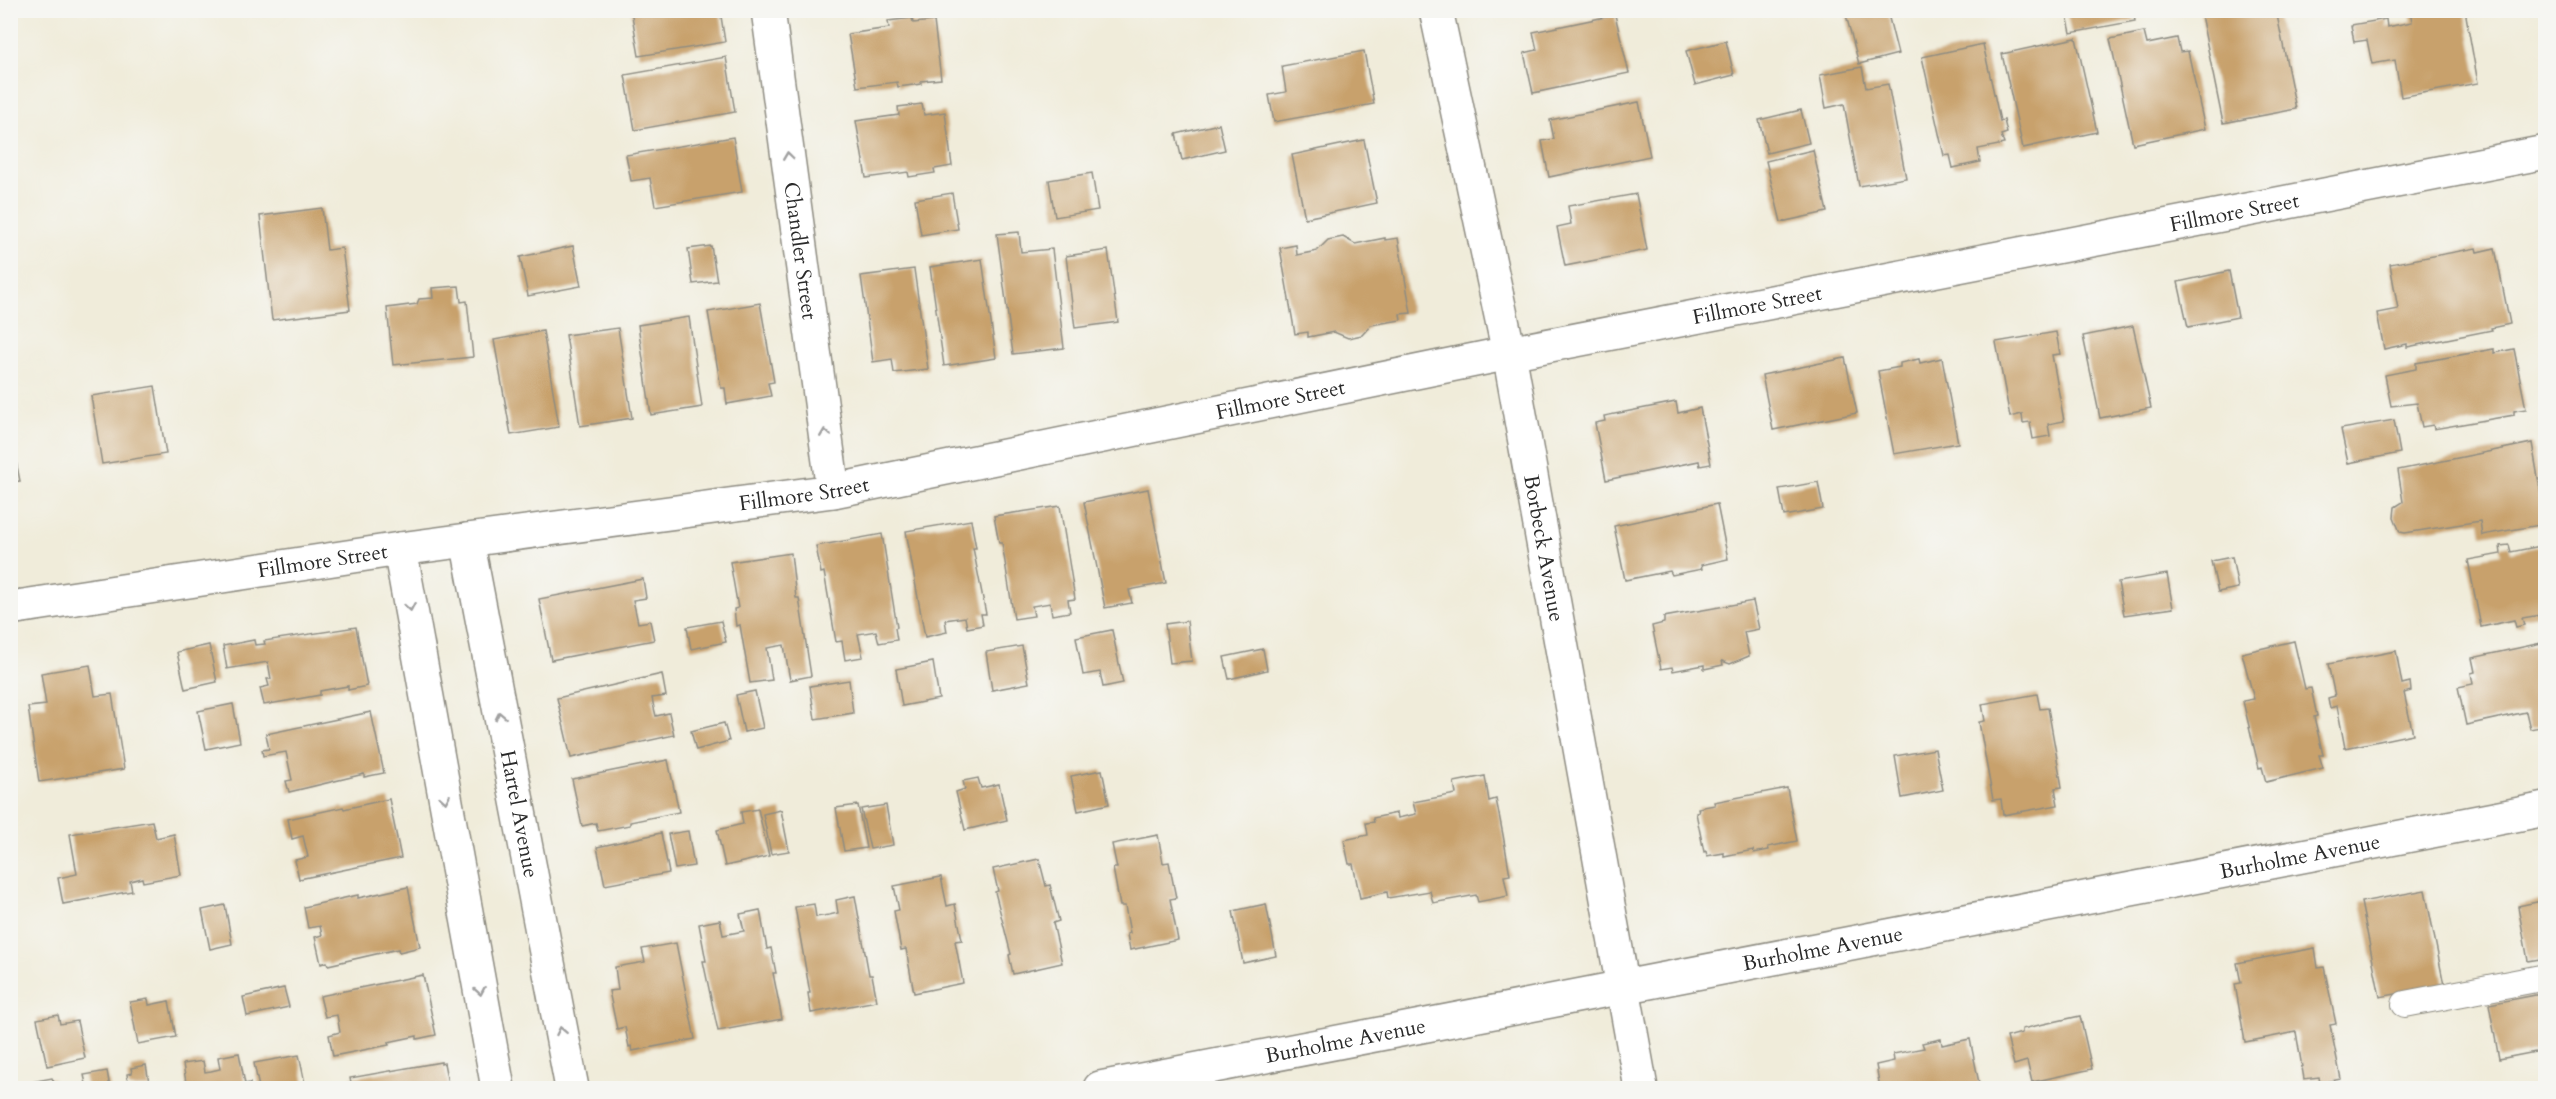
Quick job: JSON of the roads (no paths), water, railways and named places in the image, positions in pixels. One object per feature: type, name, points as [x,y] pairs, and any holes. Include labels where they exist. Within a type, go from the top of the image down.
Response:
[{"type":"street","name":"Chandler Street","points":[[768,10],[833,491]]},
{"type":"street","name":"Borbeck Avenue","points":[[1436,10],[1509,353],[1641,1089]]},
{"type":"street","name":"Fillmore Street","points":[[10,608],[400,549],[833,491],[1509,353],[2546,152]]},
{"type":"street","name":"Hartel Avenue","points":[[467,540],[572,1089]]},
{"type":"street","points":[[400,549],[498,1089]]},
{"type":"street","name":"Burholme Avenue","points":[[1100,1089],[2546,809]]},
{"type":"lane","points":[[2404,1004],[2546,977]]}]
